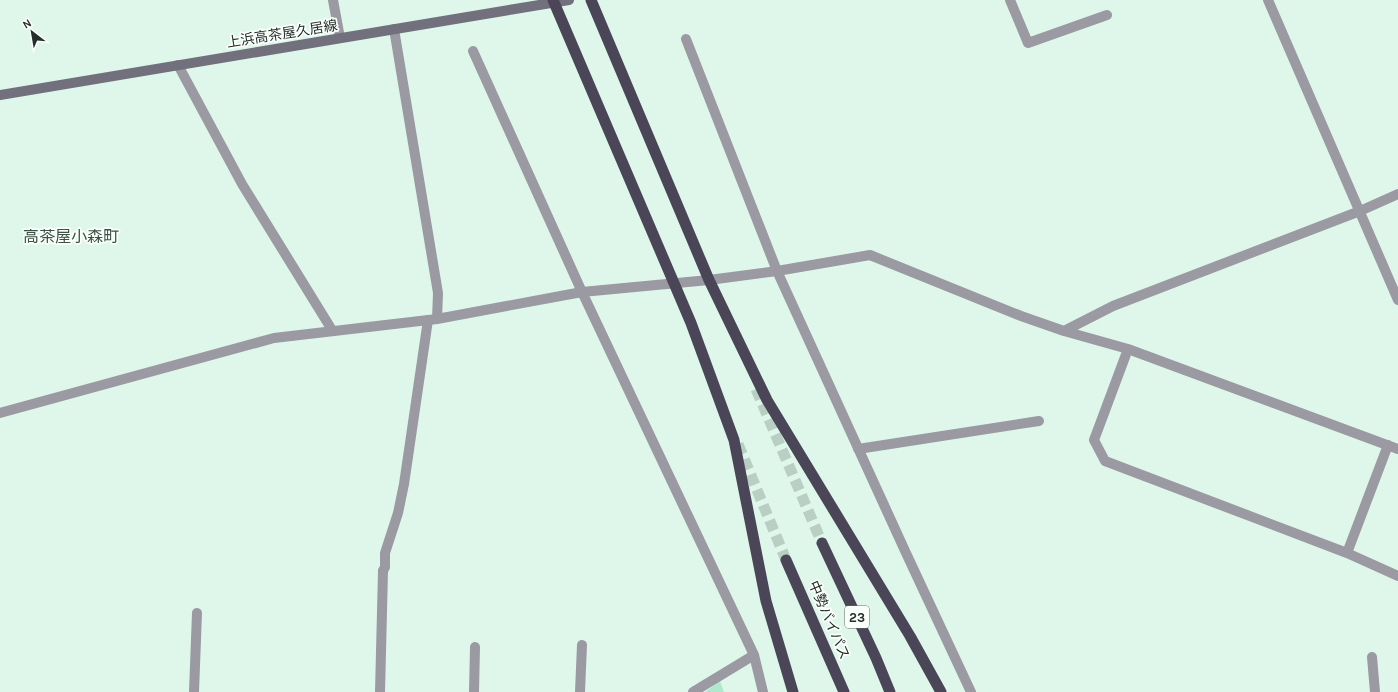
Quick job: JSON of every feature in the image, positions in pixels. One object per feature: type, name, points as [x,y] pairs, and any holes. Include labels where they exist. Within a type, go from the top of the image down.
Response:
[{"type":"highway","points":[[591,0],[709,280],[766,400],[910,636],[941,692]]},
{"type":"highway","points":[[554,1],[691,323],[734,440],[766,601],[793,692]]},
{"type":"highway","name":"中勢バイパス","points":[[822,543],[876,658],[890,692]]},
{"type":"highway","name":"中勢バイパス","points":[[786,560],[844,692]]},
{"type":"main road","name":"上浜高茶屋久居線","points":[[0,95],[554,1],[569,0]]},
{"type":"street","points":[[333,0],[340,38]]},
{"type":"street","points":[[1010,0],[1028,43],[1107,14]]},
{"type":"street","points":[[1268,0],[1398,300]]},
{"type":"street","points":[[380,692],[383,571],[385,567],[385,553],[398,513],[404,484],[438,293],[394,29]]},
{"type":"street","points":[[686,39],[777,271],[971,692]]},
{"type":"street","points":[[473,51],[582,292],[754,655],[763,692]]},
{"type":"street","points":[[178,65],[242,184],[332,330]]},
{"type":"street","points":[[1064,331],[1113,306],[1360,211],[1398,194]]},
{"type":"street","points":[[0,413],[274,338],[433,319],[582,292],[709,280],[777,271],[870,255],[1020,316],[1064,331],[1128,349],[1398,449]]},
{"type":"street","points":[[1128,349],[1094,440],[1105,461],[1347,553],[1398,576]]},
{"type":"street","points":[[858,449],[1039,421]]},
{"type":"street","points":[[1347,553],[1388,445]]},
{"type":"street","points":[[194,692],[197,613]]},
{"type":"street","points":[[580,692],[582,645]]},
{"type":"street","points":[[474,692],[475,646]]},
{"type":"street","points":[[693,692],[754,655]]},
{"type":"street","points":[[1372,657],[1375,692]]},
{"type":"green space","points":[[720,681],[724,692],[705,692]]},
{"type":"tunnel","points":[[756,389],[822,543]]},
{"type":"tunnel","points":[[738,444],[786,560]]},
{"type":"district","name":"高茶屋小森町","points":[[71,236]]}]
